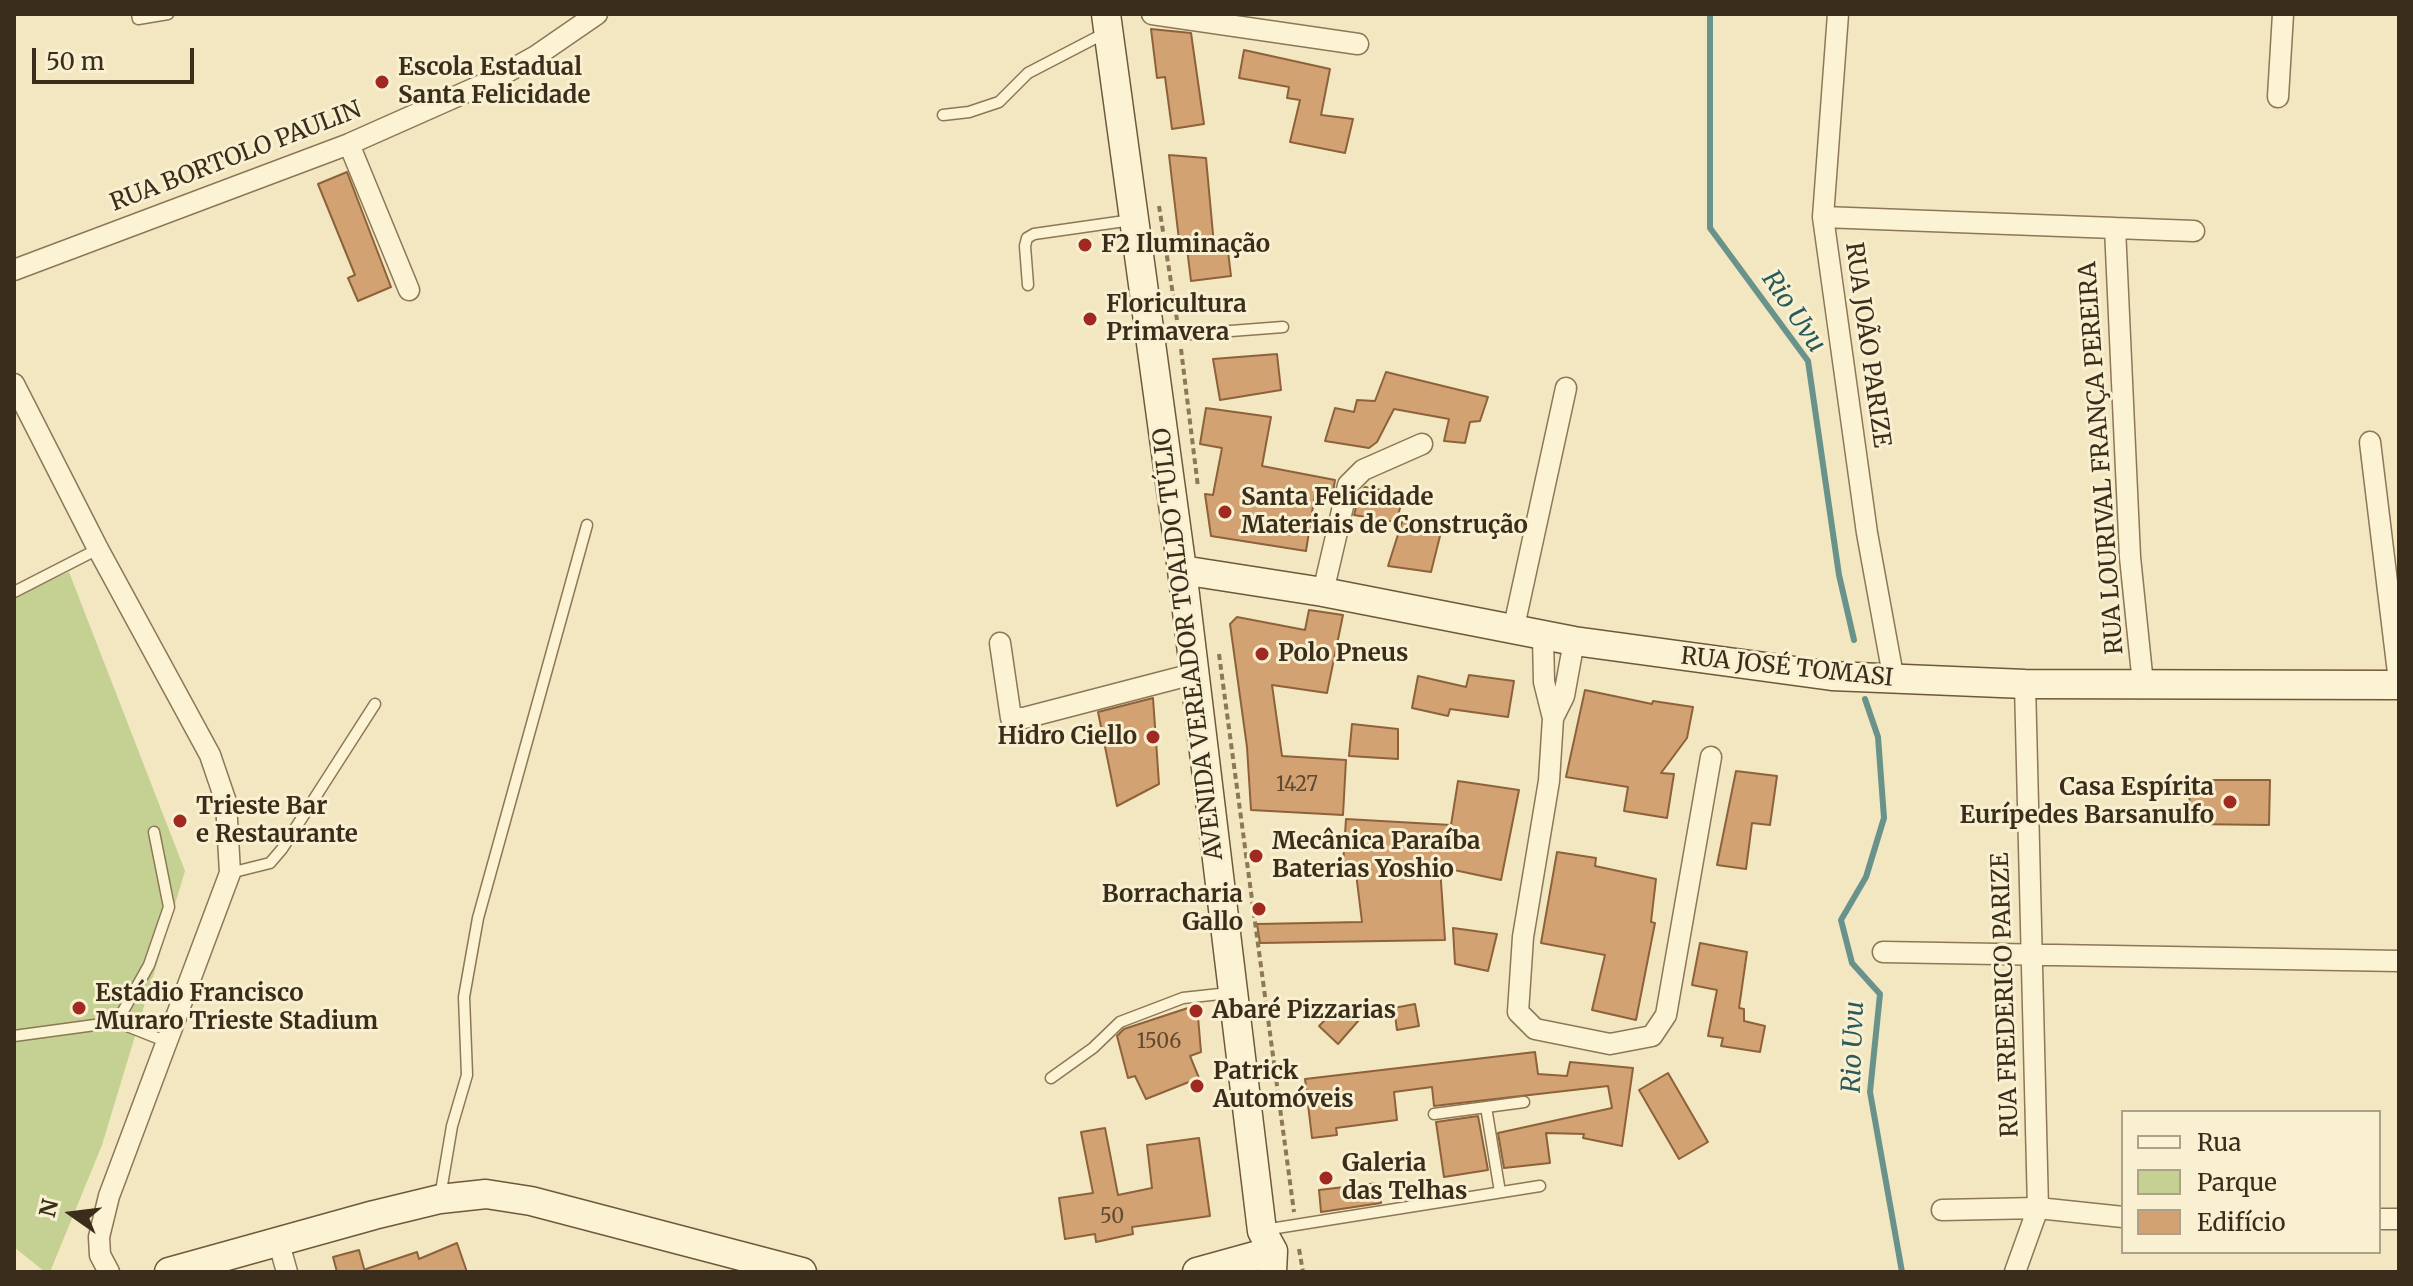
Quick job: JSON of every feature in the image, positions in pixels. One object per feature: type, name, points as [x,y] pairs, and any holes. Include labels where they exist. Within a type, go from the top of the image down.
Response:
[{"type":"street","name":"RUA BORTOLO PAULIN","points":[[14,270],[349,144],[491,81],[536,56],[597,14]]},
{"type":"street","points":[[1152,14],[1358,44]]},
{"type":"street","name":"RUA JOÃO PARIZE","points":[[1838,14],[1823,217],[1867,533],[1894,681]]},
{"type":"street","points":[[2278,97],[2283,14]]},
{"type":"street","name":"AVENIDA VEREADOR TOALDO TÚLIO","points":[[1108,22],[1182,570],[1231,993],[1269,1251]]},
{"type":"street","points":[[349,144],[409,290]]},
{"type":"street","points":[[1823,217],[2194,231]]},
{"type":"street","name":"RUA LOURIVAL FRANÇA PEREIRA","points":[[2115,228],[2130,557],[2143,684]]},
{"type":"street","points":[[14,384],[98,549],[210,755],[226,802],[230,873],[165,1041],[103,1217],[100,1255],[109,1272]]},
{"type":"street","points":[[1513,631],[1566,388]]},
{"type":"street","points":[[2370,442],[2399,683]]},
{"type":"street","points":[[1323,592],[1348,485],[1363,470],[1422,444]]},
{"type":"street","name":"RUA JOSÉ TOMASI","points":[[1182,570],[1323,592],[1574,641],[1894,681],[2025,684],[2399,683]]},
{"type":"street","points":[[1543,636],[1544,682],[1553,718],[1549,781],[1523,937],[1518,1012],[1535,1029],[1610,1044],[1652,1036],[1666,1015],[1711,757]]},
{"type":"street","points":[[1553,718],[1564,696],[1574,641]]},
{"type":"street","points":[[1000,643],[1011,718],[1024,718],[1193,674]]},
{"type":"street","name":"RUA FREDERICO PARIZE","points":[[2025,684],[2038,1208]]},
{"type":"street","points":[[1883,952],[2031,957],[2399,961]]},
{"type":"street","points":[[169,1272],[278,1240],[440,1199],[486,1194],[508,1196],[802,1272]]},
{"type":"street","points":[[1942,1210],[2038,1208],[2121,1217]]},
{"type":"street","points":[[2015,1272],[2038,1208]]},
{"type":"street","points":[[278,1240],[287,1272]]},
{"type":"street","points":[[1201,1271],[1269,1251]]},
{"type":"lane","points":[[137,14],[138,19],[168,14]]},
{"type":"lane","points":[[943,115],[969,112],[999,102],[1028,73],[1108,22]]},
{"type":"lane","points":[[1028,285],[1027,238],[1034,234],[1134,219]]},
{"type":"lane","points":[[1150,338],[1283,327]]},
{"type":"lane","points":[[440,1199],[452,1126],[467,1075],[464,997],[478,918],[587,525]]},
{"type":"lane","points":[[14,592],[98,549]]},
{"type":"lane","points":[[230,873],[270,863],[375,704]]},
{"type":"lane","points":[[117,1022],[149,965],[169,907],[154,832]]},
{"type":"lane","points":[[1051,1078],[1093,1048],[1120,1022],[1191,996],[1231,993]]},
{"type":"lane","points":[[14,1036],[117,1022],[165,1041]]},
{"type":"lane","points":[[1434,1114],[1524,1102]]},
{"type":"lane","points":[[1486,1107],[1500,1192]]},
{"type":"lane","points":[[1269,1251],[1296,1225],[1540,1186]]},
{"type":"path","points":[[1219,652],[1303,1272]]},
{"type":"green space","name":"Estádio Francisco Muraro Trieste Stadium","points":[[69,572],[185,871],[102,1145],[50,1272],[45,1272],[14,1247],[14,596]]},
{"type":"building","points":[[1151,29],[1191,33],[1204,124],[1172,129],[1165,77],[1157,78]]},
{"type":"building","points":[[1244,50],[1330,69],[1321,115],[1353,119],[1345,153],[1290,142],[1300,100],[1287,98],[1289,87],[1239,78]]},
{"type":"building","points":[[1169,155],[1206,158],[1214,245],[1227,243],[1231,276],[1191,281],[1186,240],[1179,240]]},
{"type":"building","points":[[347,172],[391,287],[358,301],[348,278],[355,275],[318,184]]},
{"type":"building","points":[[1277,354],[1281,390],[1220,400],[1213,359]]},
{"type":"building","points":[[1386,372],[1488,397],[1480,421],[1470,422],[1465,443],[1444,441],[1449,419],[1394,409],[1377,442],[1369,448],[1325,441],[1335,408],[1354,412],[1357,400],[1375,401]]},
{"type":"building","points":[[1206,408],[1271,417],[1262,466],[1335,480],[1332,498],[1315,494],[1306,551],[1211,536],[1205,494],[1213,495],[1222,448],[1200,444]]},
{"type":"building","points":[[1365,487],[1404,494],[1396,522],[1354,515],[1360,492]]},
{"type":"building","points":[[1402,522],[1442,528],[1431,572],[1388,566]]},
{"type":"building","points":[[1309,610],[1343,615],[1327,693],[1272,685],[1282,756],[1346,760],[1343,815],[1251,810],[1247,747],[1230,624],[1237,617],[1305,630]]},
{"type":"building","points":[[1469,675],[1514,681],[1508,717],[1450,709],[1448,716],[1412,708],[1418,676],[1466,687]]},
{"type":"building","points":[[1585,690],[1652,704],[1653,701],[1693,707],[1687,738],[1661,773],[1674,774],[1667,818],[1624,811],[1628,787],[1566,777]]},
{"type":"building","points":[[1153,698],[1159,784],[1117,806],[1098,712]]},
{"type":"building","points":[[1352,724],[1398,729],[1398,759],[1349,756]]},
{"type":"building","points":[[1736,771],[1777,776],[1770,825],[1752,823],[1746,869],[1717,865]]},
{"type":"building","name":"Casa Espírita Eurípedes Barsanulfo","points":[[2190,780],[2270,780],[2269,825],[2189,824]]},
{"type":"building","points":[[1458,781],[1519,790],[1501,880],[1440,867],[1445,940],[1260,943],[1257,924],[1362,922],[1355,865],[1343,865],[1346,819],[1451,825]]},
{"type":"building","points":[[1557,852],[1596,858],[1595,866],[1656,879],[1651,922],[1655,923],[1636,1020],[1592,1010],[1605,955],[1541,943]]},
{"type":"building","points":[[1453,928],[1497,934],[1488,971],[1455,964]]},
{"type":"building","points":[[1700,943],[1747,952],[1739,1008],[1744,1009],[1744,1021],[1765,1026],[1760,1052],[1721,1046],[1723,1038],[1708,1036],[1717,990],[1692,985]]},
{"type":"building","points":[[1341,1004],[1359,1020],[1338,1044],[1319,1026]]},
{"type":"building","points":[[1415,1004],[1419,1026],[1397,1030],[1394,1008]]},
{"type":"building","points":[[1197,1005],[1201,1052],[1190,1056],[1199,1078],[1146,1099],[1135,1076],[1128,1078],[1117,1036],[1124,1029]]},
{"type":"building","points":[[1535,1052],[1538,1074],[1567,1076],[1570,1062],[1633,1068],[1622,1146],[1583,1138],[1584,1134],[1546,1133],[1550,1163],[1504,1168],[1498,1133],[1612,1108],[1608,1086],[1434,1106],[1432,1087],[1394,1092],[1397,1120],[1336,1128],[1337,1135],[1312,1138],[1305,1079]]},
{"type":"building","points":[[1668,1073],[1708,1142],[1679,1159],[1639,1090]]},
{"type":"building","points":[[1478,1116],[1488,1170],[1444,1177],[1436,1122]]},
{"type":"building","points":[[1105,1128],[1118,1195],[1152,1188],[1147,1145],[1199,1138],[1210,1216],[1132,1227],[1133,1234],[1096,1242],[1095,1234],[1065,1239],[1059,1198],[1093,1193],[1081,1132]]},
{"type":"building","points":[[1378,1183],[1381,1203],[1321,1212],[1319,1190]]},
{"type":"building","points":[[457,1243],[467,1272],[367,1272],[366,1269],[417,1252],[419,1259]]},
{"type":"building","points":[[359,1250],[365,1272],[337,1272],[333,1257]]},
{"type":"waterway","name":"Rio Uvu","points":[[1710,14],[1710,228],[1808,361],[1839,575],[1854,640]]},
{"type":"waterway","name":"Rio Uvu","points":[[1865,699],[1878,737],[1884,818],[1866,877],[1841,920],[1852,963],[1880,994],[1870,1092],[1902,1272]]},
{"type":"place","name":"Escola Estadual Santa Felicidade","points":[[382,82]]},
{"type":"place","name":"F2 Iluminação","points":[[1085,245]]},
{"type":"place","name":"Floricultura Primavera","points":[[1090,319]]},
{"type":"place","name":"Santa Felicidade Materiais de Construção","points":[[1225,512]]},
{"type":"place","name":"Polo Pneus","points":[[1262,654]]},
{"type":"place","name":"Hidro Ciello","points":[[1153,737]]},
{"type":"place","name":"Casa Espírita Eurípedes Barsanulfo","points":[[2230,802]]},
{"type":"place","name":"Trieste Bar e Restaurante","points":[[180,821]]},
{"type":"place","name":"Mecânica Paraíba Baterias Yoshio","points":[[1256,856]]},
{"type":"place","name":"Borracharia Gallo","points":[[1259,909]]},
{"type":"place","name":"Estádio Francisco Muraro Trieste Stadium","points":[[79,1008]]},
{"type":"place","name":"Abaré Pizzarias","points":[[1196,1011]]},
{"type":"place","name":"Patrick Automóveis","points":[[1197,1086]]},
{"type":"place","name":"Galeria das Telhas","points":[[1326,1178]]}]
